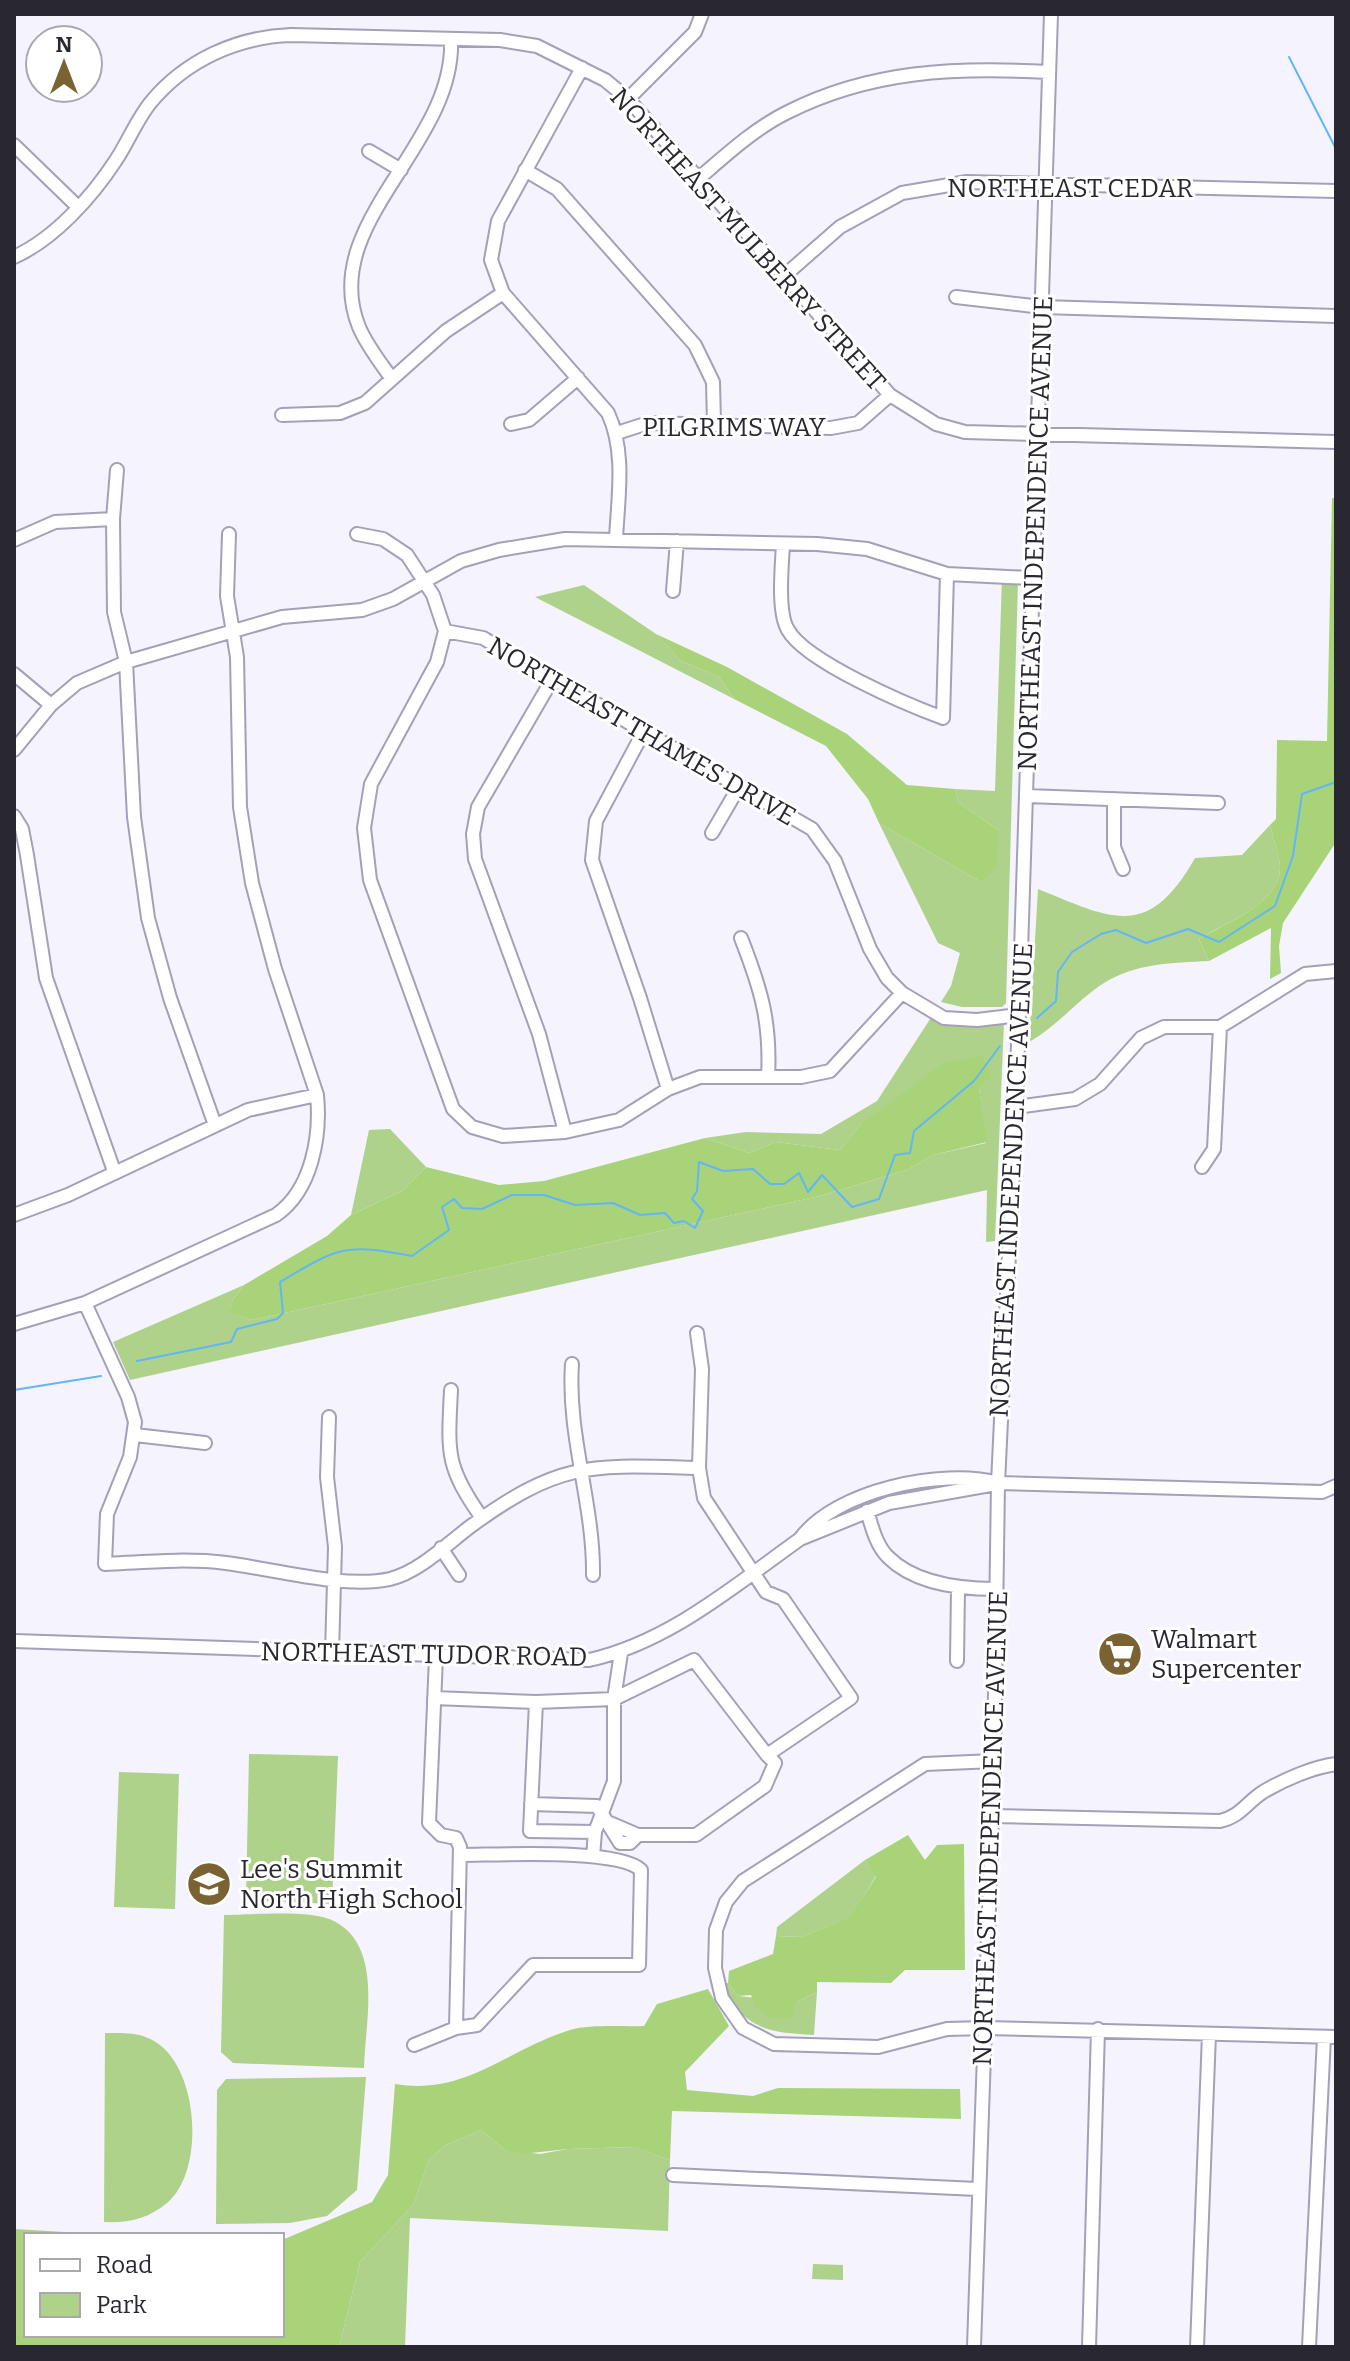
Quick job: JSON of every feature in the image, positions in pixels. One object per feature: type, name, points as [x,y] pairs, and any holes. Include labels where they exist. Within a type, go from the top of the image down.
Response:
[{"type":"street","points":[[628,99],[695,32],[702,14]]},
{"type":"street","name":"NORTHEAST INDEPENDENCE AVENUE","points":[[974,2347],[994,1761],[998,1483],[1016,1107],[1027,796],[1030,578],[1051,14]]},
{"type":"street","name":"NORTHEAST MULBERRY STREET","points":[[14,257],[78,207],[115,162],[150,103],[199,60],[216,52],[269,36],[451,39],[537,46],[582,68],[628,99],[890,395],[910,410],[950,428],[1036,434],[1336,442]]},
{"type":"street","points":[[392,379],[359,325],[352,287],[357,249],[440,105],[450,77],[451,39]]},
{"type":"street","points":[[582,68],[498,221],[492,239],[491,260],[503,293],[602,403],[617,433],[616,539]]},
{"type":"street","points":[[698,179],[743,141],[785,113],[852,85],[913,72],[976,69],[1048,72]]},
{"type":"street","points":[[14,145],[78,207]]},
{"type":"street","points":[[369,151],[401,170]]},
{"type":"street","points":[[525,170],[557,189],[695,345],[713,382],[714,423]]},
{"type":"street","name":"NORTHEAST CEDAR","points":[[784,276],[840,227],[902,193],[967,182],[1336,191]]},
{"type":"street","points":[[282,415],[340,413],[365,403],[446,331],[503,293]]},
{"type":"street","points":[[956,297],[1042,307],[1336,316]]},
{"type":"street","points":[[511,424],[529,420],[578,378]]},
{"type":"street","name":"PILGRIMS WAY","points":[[617,433],[648,423],[831,428],[858,423],[890,395]]},
{"type":"street","points":[[117,470],[113,519],[114,612],[126,662],[134,817],[148,918],[170,998],[215,1125]]},
{"type":"street","points":[[14,540],[55,522],[113,519]]},
{"type":"street","points":[[14,1324],[85,1303],[287,1208],[304,1183],[311,1163],[319,1115],[317,1095],[275,969],[252,883],[240,807],[235,630],[227,596],[229,534]]},
{"type":"street","points":[[357,534],[383,539],[398,547],[425,583],[445,631],[437,662],[371,784],[364,828],[370,880],[453,1109],[472,1127],[503,1136],[565,1132],[619,1120],[668,1089],[712,1075],[801,1077],[830,1071],[902,993]]},
{"type":"street","points":[[14,750],[51,705],[77,683],[126,662],[282,617],[362,610],[393,599],[461,561],[499,550],[565,539],[783,544],[867,549],[947,574],[1030,578]]},
{"type":"street","points":[[673,591],[677,541]]},
{"type":"street","points":[[783,544],[782,594],[787,630],[810,652],[896,701],[943,718],[947,574]]},
{"type":"street","name":"NORTHEAST THAMES DRIVE","points":[[445,631],[483,638],[812,829],[835,861],[870,949],[887,978],[902,993],[944,1018],[977,1020],[1019,1015]]},
{"type":"street","points":[[14,674],[51,705]]},
{"type":"street","points":[[553,678],[478,807],[473,834],[475,859],[539,1034],[565,1132]]},
{"type":"street","points":[[644,731],[596,821],[592,860],[668,1089]]},
{"type":"street","points":[[712,833],[740,785]]},
{"type":"street","points":[[1027,796],[1218,803]]},
{"type":"street","points":[[1114,799],[1114,847],[1123,869]]},
{"type":"street","points":[[14,816],[22,829],[46,978],[114,1171]]},
{"type":"street","points":[[741,938],[764,997],[770,1038],[768,1077]]},
{"type":"street","points":[[1016,1107],[1075,1099],[1100,1084],[1141,1038],[1164,1027],[1220,1027],[1305,974],[1336,971]]},
{"type":"street","points":[[1202,1167],[1214,1149],[1220,1027]]},
{"type":"street","points":[[14,1215],[38,1209],[114,1171],[265,1104],[317,1095]]},
{"type":"street","points":[[85,1303],[128,1397],[135,1435],[107,1514],[105,1564],[206,1561],[334,1578],[389,1579],[412,1569],[535,1484],[582,1469],[609,1466],[699,1468]]},
{"type":"street","points":[[697,1333],[703,1388],[699,1468],[704,1498],[766,1592],[783,1599],[851,1698],[767,1755]]},
{"type":"street","points":[[572,1364],[570,1397],[593,1527],[593,1575]]},
{"type":"street","points":[[451,1390],[450,1461],[460,1486],[482,1518]]},
{"type":"street","points":[[329,1417],[327,1477],[334,1530],[332,1653]]},
{"type":"street","points":[[135,1435],[205,1443]]},
{"type":"street","name":"NORTHEAST TUDOR ROAD","points":[[800,1539],[808,1528],[834,1511],[891,1488],[916,1481],[974,1476],[998,1483]]},
{"type":"street","name":"NORTHEAST TUDOR ROAD","points":[[14,1641],[589,1660],[621,1653],[661,1635],[800,1539],[867,1511],[918,1495],[998,1483],[1322,1492],[1336,1486]]},
{"type":"street","points":[[1322,1492],[1336,1499]]},
{"type":"street","points":[[867,1511],[878,1543],[888,1557],[904,1568],[958,1589],[996,1589]]},
{"type":"street","points":[[441,1548],[459,1575]]},
{"type":"street","points":[[957,1661],[958,1589]]},
{"type":"street","points":[[593,1856],[595,1832],[607,1819],[614,1781],[614,1699],[621,1653]]},
{"type":"street","points":[[436,1657],[429,1823],[441,1835],[456,1838],[461,1855],[456,2028]]},
{"type":"street","points":[[434,1698],[536,1702],[614,1699],[694,1660],[775,1763],[765,1786],[696,1835],[638,1835],[630,1843],[620,1843],[597,1806],[531,1804]]},
{"type":"street","points":[[536,1702],[530,1831],[595,1832]]},
{"type":"street","points":[[994,1761],[925,1764],[743,1881],[726,1902],[716,1930],[715,1968],[722,1998],[743,2028],[774,2044],[878,2047],[947,2029],[985,2028],[1330,2037],[1309,2347]]},
{"type":"street","points":[[992,1816],[1220,1821],[1242,1813],[1264,1791],[1317,1768],[1336,1764]]},
{"type":"street","points":[[414,2045],[456,2028],[477,2025],[533,1965],[639,1965],[641,1870],[632,1862],[593,1856],[461,1855]]},
{"type":"street","points":[[1089,2347],[1098,2029]]},
{"type":"street","points":[[1197,2347],[1209,2034]]},
{"type":"street","points":[[673,2175],[977,2189]]},
{"type":"green space","points":[[1332,498],[1336,498],[1336,842],[1283,923],[1279,946],[1281,973],[1270,979],[1271,928],[1209,961],[1199,939],[1249,911],[1271,892],[1277,881],[1280,863],[1270,825],[1276,819],[1277,740],[1327,741]]},
{"type":"green space","points":[[1002,577],[1018,580],[1006,1003],[1002,1007],[962,1007],[941,1002],[951,986],[960,953],[938,943],[879,823],[981,882],[998,830],[958,802],[955,789],[995,791]]},
{"type":"green space","points":[[584,585],[656,634],[681,661],[719,677],[734,699],[535,597]]},
{"type":"green space","points":[[656,634],[727,667],[847,734],[907,785],[955,789],[958,802],[998,830],[997,867],[981,882],[879,823],[868,799],[826,746],[734,699],[719,677],[681,661]]},
{"type":"green space","points":[[1270,825],[1280,862],[1278,880],[1271,892],[1249,911],[1199,939],[1209,961],[1155,965],[1116,976],[1029,1042],[1038,889],[1108,914],[1127,916],[1144,912],[1161,902],[1178,884],[1195,858],[1242,855]]},
{"type":"green space","points":[[934,1013],[1004,1021],[995,1241],[986,1242],[987,1190],[130,1380],[113,1342],[244,1285],[232,1301],[231,1313],[253,1320],[820,1196],[907,1170],[933,1155],[986,1143],[979,1088],[860,1125],[840,1150],[775,1142],[749,1153],[705,1138],[746,1132],[821,1134],[877,1101]]},
{"type":"green space","points":[[982,1056],[991,1076],[979,1088],[987,1142],[933,1155],[907,1170],[820,1196],[253,1320],[230,1313],[232,1301],[244,1285],[327,1236],[351,1215],[402,1191],[426,1167],[499,1185],[544,1181],[705,1138],[749,1153],[775,1142],[840,1150],[860,1125],[943,1063]]},
{"type":"green space","points":[[390,1129],[426,1167],[402,1191],[351,1215],[369,1130]]},
{"type":"green space","points":[[249,1754],[338,1756],[332,1904],[246,1900]]},
{"type":"green space","points":[[119,1772],[179,1774],[175,1909],[114,1907]]},
{"type":"green space","points":[[908,1835],[925,1860],[937,1845],[964,1844],[965,1970],[905,1970],[891,1983],[817,1982],[817,1992],[797,2002],[792,2017],[772,2019],[755,2007],[751,1995],[738,1996],[728,1983],[729,1971],[773,1954],[776,1936],[802,1937],[850,1917],[876,1877],[865,1860]]},
{"type":"green space","points":[[865,1860],[876,1876],[851,1917],[802,1937],[776,1936],[777,1927]]},
{"type":"green space","points":[[224,1915],[311,1915],[334,1921],[350,1933],[360,1948],[366,1967],[368,2008],[364,2068],[233,2063],[221,2052]]},
{"type":"green space","points":[[728,1983],[738,1996],[797,2002],[817,1992],[814,2035],[770,2030],[749,2020],[739,2011],[722,1984]]},
{"type":"green space","points":[[708,1989],[729,2026],[685,2072],[687,2090],[753,2096],[778,2088],[960,2089],[961,2119],[672,2111],[670,2160],[634,2147],[522,2154],[505,2150],[481,2130],[444,2146],[429,2160],[413,2205],[360,2262],[339,2347],[14,2347],[14,2229],[81,2233],[24,2233],[24,2337],[284,2337],[284,2239],[372,2202],[388,2175],[395,2084],[420,2086],[465,2077],[570,2030],[597,2026],[644,2026],[657,2004]]},
{"type":"green space","points":[[105,2033],[143,2036],[165,2049],[178,2068],[187,2090],[192,2116],[188,2166],[180,2187],[167,2203],[153,2213],[121,2222],[104,2222]]},
{"type":"green space","points":[[366,2077],[357,2190],[327,2216],[290,2223],[216,2224],[217,2090],[226,2079]]},
{"type":"green space","points":[[481,2130],[505,2150],[540,2154],[568,2149],[635,2147],[670,2160],[668,2231],[410,2218],[405,2347],[339,2347],[360,2262],[413,2205],[429,2160],[444,2146]]},
{"type":"green space","points":[[813,2264],[843,2265],[843,2280],[812,2279]]},
{"type":"waterway","points":[[1289,57],[1336,149]]},
{"type":"waterway","points":[[1037,1018],[1056,1001],[1058,972],[1072,952],[1101,934],[1116,930],[1146,943],[1188,929],[1219,942],[1275,906],[1293,856],[1302,794],[1336,782]]},
{"type":"waterway","points":[[137,1361],[231,1342],[237,1329],[277,1319],[283,1313],[280,1282],[330,1255],[356,1249],[412,1256],[449,1230],[442,1207],[454,1199],[462,1208],[482,1209],[512,1195],[544,1195],[575,1205],[613,1203],[640,1215],[665,1213],[674,1223],[684,1221],[695,1228],[703,1211],[692,1199],[697,1191],[699,1162],[723,1171],[753,1169],[770,1184],[784,1184],[799,1173],[808,1192],[822,1175],[852,1207],[879,1199],[895,1155],[910,1153],[914,1131],[974,1081],[1000,1046]]},
{"type":"waterway","points":[[14,1390],[101,1376]]},
{"type":"place","name":"Walmart Supercenter","points":[[1120,1654]]},
{"type":"place","name":"Lee's Summit North High School","points":[[209,1884]]}]
